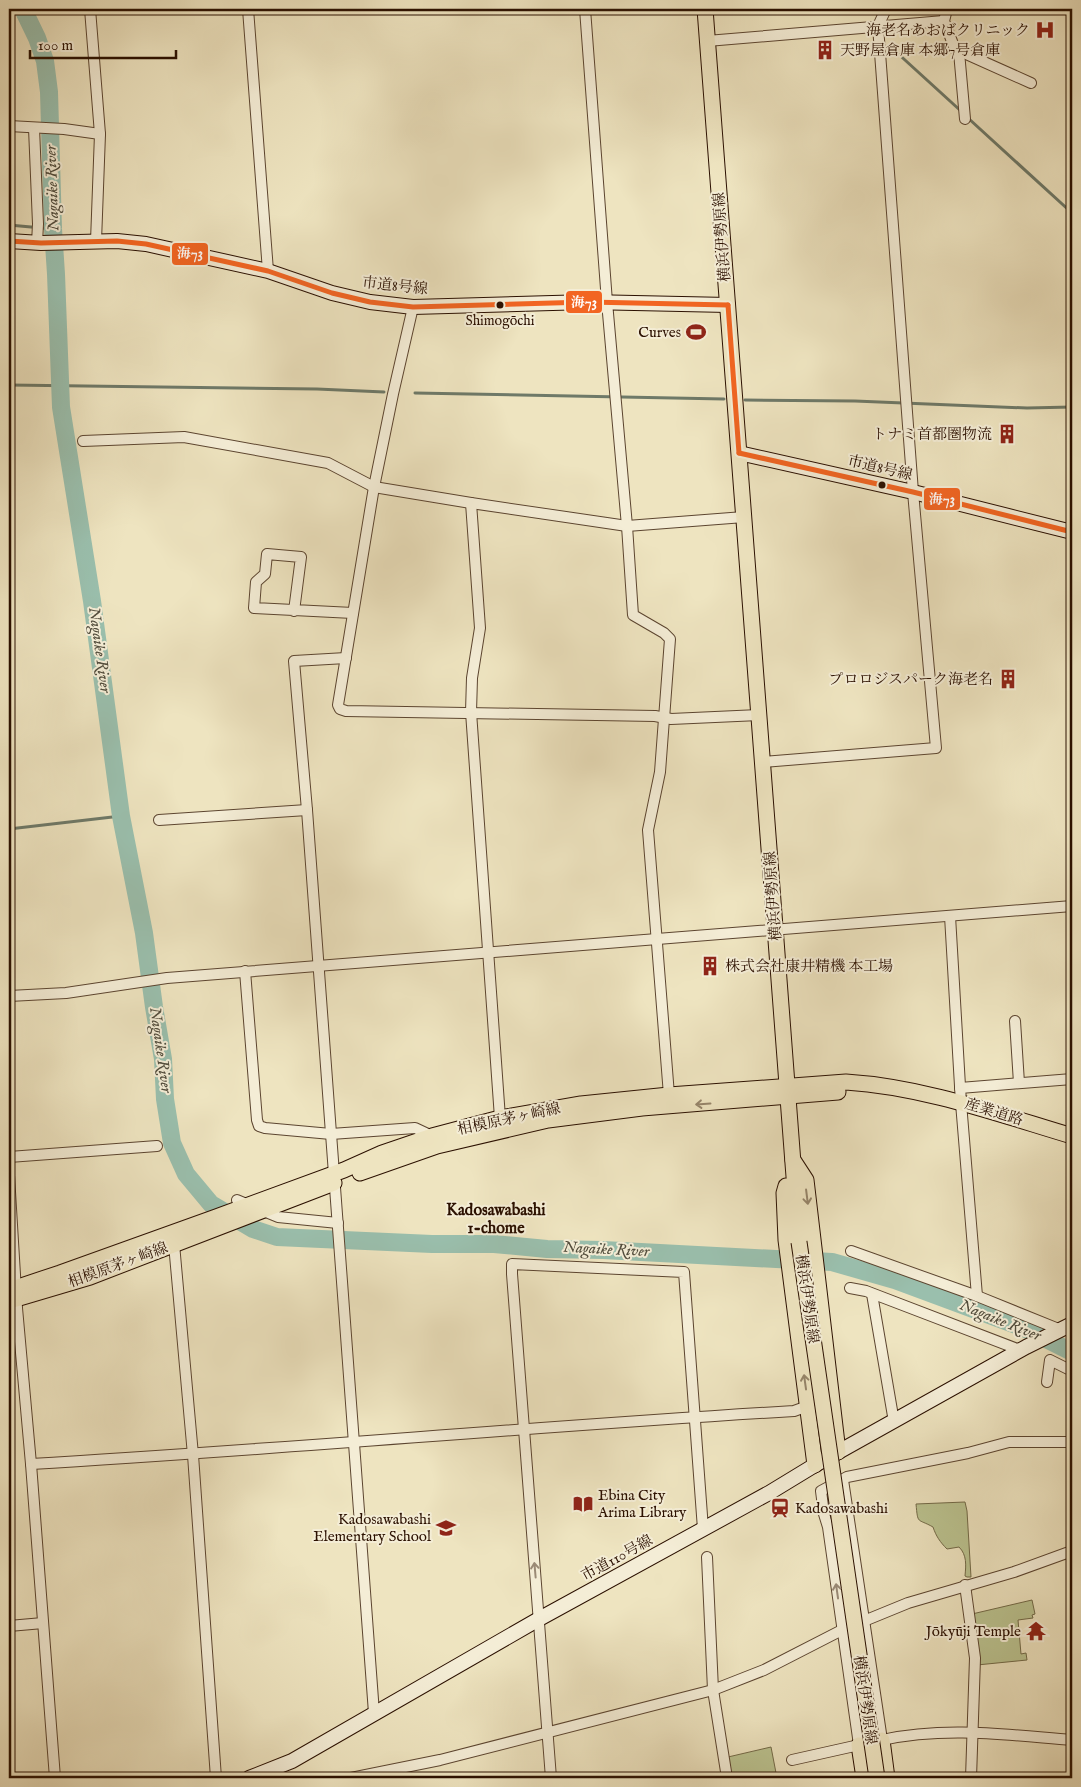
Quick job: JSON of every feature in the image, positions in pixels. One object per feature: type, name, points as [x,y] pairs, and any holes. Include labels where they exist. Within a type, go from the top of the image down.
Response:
[{"type":"main road","name":"横浜伊勢原線","points":[[705,9],[763,762],[791,1157],[799,1241],[877,1778]]},
{"type":"main road","name":"産業道路","points":[[786,1091],[915,1092],[961,1095],[1072,1136]]},
{"type":"main road","name":"相模原茅ヶ崎線","points":[[335,1178],[382,1153],[432,1136],[500,1118],[581,1104],[669,1095],[786,1091]]},
{"type":"main road","name":"相模原茅ヶ崎線","points":[[13,1294],[90,1277],[174,1244],[249,1207],[437,1146],[548,1120],[786,1091]]},
{"type":"main road","name":"相模原茅ヶ崎線","points":[[13,1294],[221,1221]]},
{"type":"main road","points":[[799,1241],[791,1280],[815,1465]]},
{"type":"main road","points":[[799,1241],[817,1280],[838,1452]]},
{"type":"main road","points":[[882,1740],[887,1778]]},
{"type":"main road","points":[[859,1745],[864,1778]]},
{"type":"street","points":[[90,9],[100,134],[96,241]]},
{"type":"street","points":[[248,9],[268,272]]},
{"type":"street","points":[[585,9],[627,526],[632,615],[670,639],[660,772],[648,830],[669,1095]]},
{"type":"street","points":[[763,762],[936,748],[913,492],[878,26],[886,9]]},
{"type":"street","points":[[947,9],[944,21],[955,49],[1031,84]]},
{"type":"street","points":[[707,41],[944,21]]},
{"type":"street","points":[[959,52],[965,118]]},
{"type":"street","points":[[9,126],[61,129],[100,134]]},
{"type":"street","points":[[9,241],[38,236],[35,128]]},
{"type":"street","name":"市道8号線","points":[[38,236],[65,242],[96,241],[146,244],[268,272],[332,293],[370,302],[413,307],[608,302],[728,305]]},
{"type":"street","points":[[413,307],[374,487],[338,705],[340,709],[346,711],[655,716],[671,719],[758,715]]},
{"type":"street","points":[[83,441],[184,438],[328,463],[374,487],[627,526],[744,517]]},
{"type":"street","name":"市道8号線","points":[[739,453],[913,492],[1072,532]]},
{"type":"street","points":[[471,503],[480,628],[472,678],[470,712],[500,1118]]},
{"type":"street","points":[[294,611],[301,557],[267,554],[265,574],[256,582],[254,608],[294,611],[353,613]]},
{"type":"street","points":[[346,658],[294,661],[335,1178],[353,1442],[356,1452],[374,1713]]},
{"type":"street","points":[[159,820],[307,810]]},
{"type":"street","points":[[9,996],[66,993],[162,978],[1072,906]]},
{"type":"street","points":[[950,916],[961,1095],[977,1296]]},
{"type":"street","points":[[245,972],[259,1126],[331,1134],[415,1128],[432,1136]]},
{"type":"street","points":[[1015,1021],[1019,1083]]},
{"type":"street","points":[[961,1095],[1019,1083],[1072,1079]]},
{"type":"street","points":[[9,1157],[157,1146]]},
{"type":"street","points":[[9,1175],[13,1294],[32,1464],[55,1778]]},
{"type":"street","points":[[249,1207],[286,1219],[338,1224]]},
{"type":"street","points":[[174,1244],[193,1455],[216,1778]]},
{"type":"street","points":[[851,1251],[1063,1329]]},
{"type":"street","points":[[551,1778],[512,1264],[684,1272],[703,1529]]},
{"type":"street","points":[[850,1288],[872,1294],[1023,1349]]},
{"type":"street","points":[[872,1294],[894,1422]]},
{"type":"street","name":"市道110号線","points":[[249,1778],[292,1761],[539,1619],[1023,1349],[1063,1329]]},
{"type":"street","points":[[1047,1382],[1050,1360],[1072,1371]]},
{"type":"street","points":[[32,1464],[193,1455],[794,1410],[808,1406]]},
{"type":"street","points":[[792,1760],[859,1745],[832,1552],[821,1490],[847,1477],[968,1453],[1009,1442],[1072,1442]]},
{"type":"street","points":[[843,1480],[882,1740],[932,1732],[974,1732],[1072,1740]]},
{"type":"street","points":[[832,1552],[853,1547]]},
{"type":"street","points":[[351,1778],[381,1775],[713,1690],[764,1670],[864,1620],[908,1603],[1014,1572],[1072,1551]]},
{"type":"street","points":[[707,1557],[713,1690],[728,1778]]},
{"type":"street","points":[[965,1585],[975,1658],[971,1778]]},
{"type":"street","points":[[9,1626],[43,1623]]},
{"type":"green space","points":[[965,1502],[971,1577],[965,1576],[966,1568],[962,1550],[959,1547],[947,1549],[938,1539],[933,1527],[919,1520],[916,1504]]},
{"type":"green space","points":[[1032,1600],[1035,1614],[1032,1615],[1033,1618],[1018,1620],[1021,1654],[1026,1653],[1027,1660],[977,1665],[972,1614]]},
{"type":"green space","points":[[771,1747],[777,1778],[730,1778],[728,1757]]},
{"type":"waterway","name":"Nagaike River","points":[[23,9],[37,38],[45,61],[49,92],[61,407],[92,601],[121,816],[144,933],[163,1059],[165,1099],[172,1143],[186,1174],[211,1204],[253,1229],[277,1237],[432,1244],[494,1244],[547,1249],[603,1250],[832,1262],[895,1280],[1024,1328],[1072,1352]]},
{"type":"waterway","points":[[894,50],[962,112]]},
{"type":"waterway","points":[[968,118],[1072,213]]},
{"type":"waterway","points":[[9,225],[53,229]]},
{"type":"waterway","points":[[9,385],[317,389],[384,392]]},
{"type":"waterway","points":[[415,393],[724,399]]},
{"type":"waterway","points":[[745,400],[855,401],[1027,408],[1072,407]]},
{"type":"waterway","points":[[9,829],[121,816]]},
{"type":"transit line","name":"海73","points":[[9,241],[41,243],[117,241],[146,244],[268,271],[332,293],[370,302],[413,307],[588,302],[728,305]]},
{"type":"transit line","name":"海73","points":[[728,305],[739,453]]},
{"type":"transit line","name":"海73","points":[[739,453],[913,492],[1072,532]]},
{"type":"place","name":"海老名あおばクリニック","points":[[1045,30]]},
{"type":"place","name":"天野屋倉庫 本郷7号倉庫","points":[[825,50]]},
{"type":"place","name":"Shimogōchi","points":[[500,305]]},
{"type":"place","name":"Curves","points":[[696,332]]},
{"type":"place","name":"トナミ首都圏物流","points":[[1007,434]]},
{"type":"place","name":"プロロジスパーク海老名","points":[[1008,679]]},
{"type":"place","name":"株式会社康井精機 本工場","points":[[710,966]]},
{"type":"place","name":"Ebina City Arima Library","points":[[583,1504]]},
{"type":"place","name":"Kadosawabashi","points":[[780,1508]]},
{"type":"place","name":"Kadosawabashi Elementary School","points":[[446,1528]]},
{"type":"place","name":"Jōkyūji Temple","points":[[1036,1631]]},
{"type":"district","name":"Kadosawabashi 1-chome","points":[[496,1220]]}]
